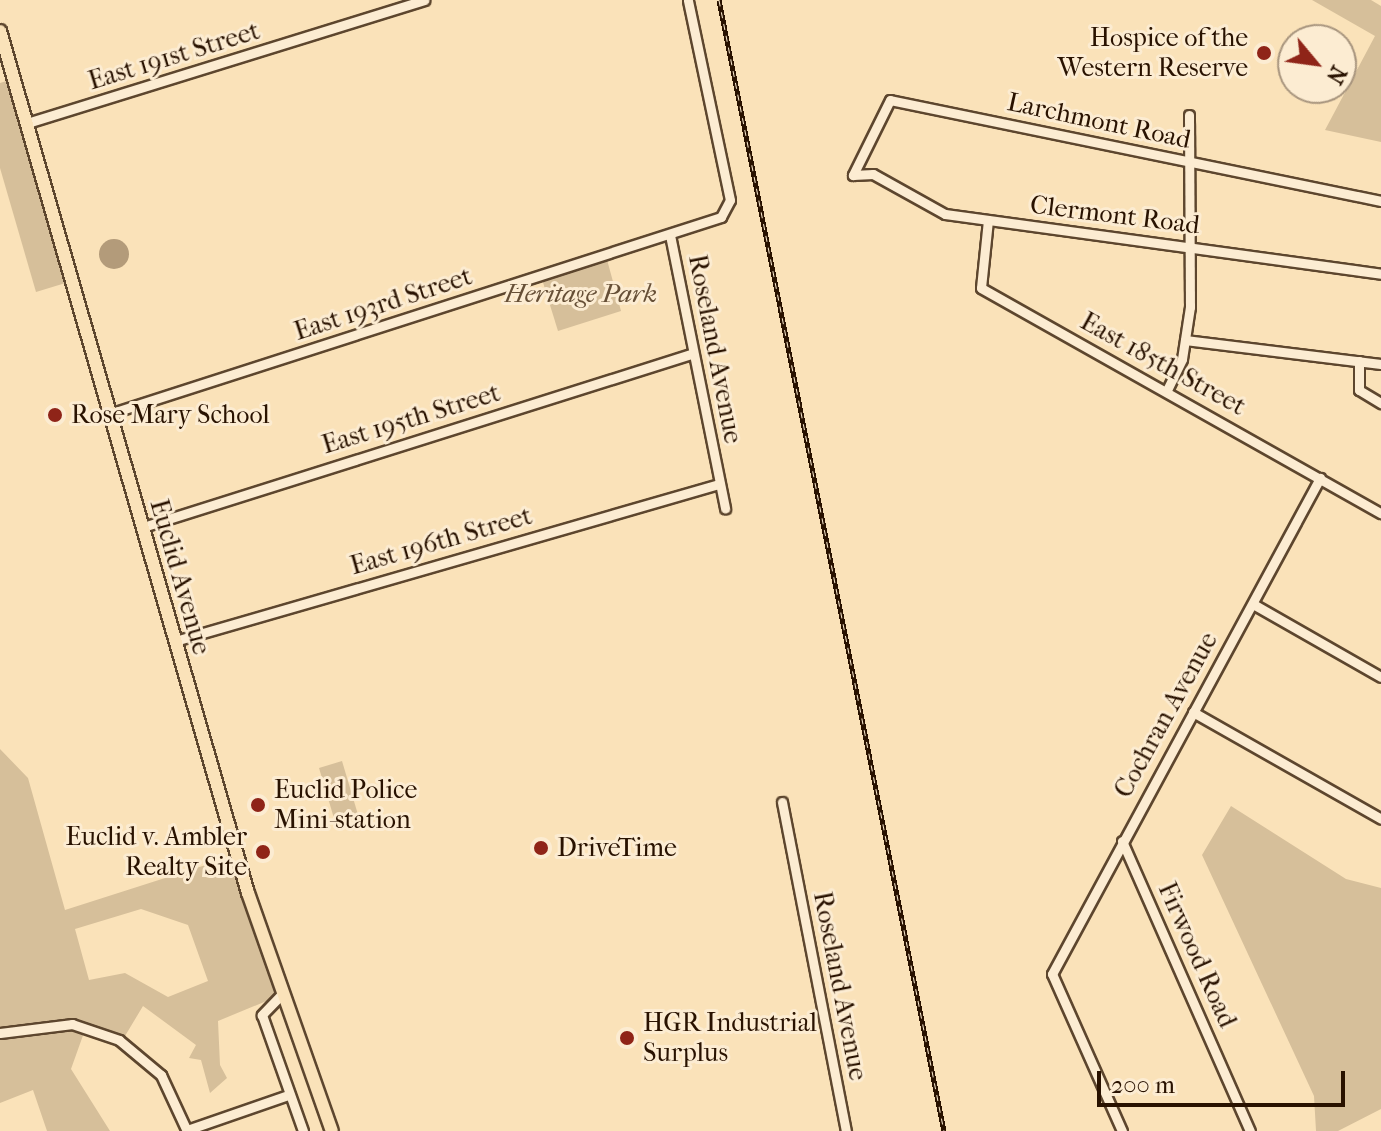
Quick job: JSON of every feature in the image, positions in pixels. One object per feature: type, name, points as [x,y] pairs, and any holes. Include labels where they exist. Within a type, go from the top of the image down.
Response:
[{"type":"main road","name":"Euclid Avenue","points":[[0,31],[175,641],[281,995],[332,1131]]},
{"type":"street","name":"East 191st Street","points":[[27,123],[424,0]]},
{"type":"street","name":"Roseland Avenue","points":[[688,0],[730,200],[721,217],[670,235],[691,354],[725,509]]},
{"type":"street","name":"Larchmont Road","points":[[853,175],[890,100],[1381,201]]},
{"type":"street","points":[[1167,390],[1185,340],[1191,246],[1189,115]]},
{"type":"street","name":"Clermont Road","points":[[853,175],[873,174],[945,214],[1381,274]]},
{"type":"street","name":"East 185th Street","points":[[988,220],[981,288],[1381,513]]},
{"type":"street","name":"East 193rd Street","points":[[109,414],[670,235]]},
{"type":"street","points":[[1185,340],[1381,364]]},
{"type":"street","name":"East 195th Street","points":[[143,527],[691,354]]},
{"type":"street","points":[[1359,361],[1359,390],[1381,403]]},
{"type":"street","name":"Cochran Avenue","points":[[1122,1131],[1052,974],[1320,478]]},
{"type":"street","name":"East 196th Street","points":[[175,641],[719,484]]},
{"type":"street","points":[[1253,604],[1381,677]]},
{"type":"street","points":[[1193,712],[1381,819]]},
{"type":"street","name":"Roseland Avenue","points":[[782,802],[846,1131]]},
{"type":"street","name":"Firwood Road","points":[[1122,841],[1250,1131]]},
{"type":"street","points":[[281,995],[262,1015],[303,1131]]},
{"type":"street","points":[[0,1033],[72,1024],[122,1041],[161,1075],[187,1130],[288,1095]]},
{"type":"green space","points":[[1312,0],[1371,0],[1381,6],[1381,142],[1325,130],[1339,104],[1357,104],[1357,70],[1375,36]]},
{"type":"green space","points":[[13,79],[72,281],[36,292],[0,168],[0,83]]},
{"type":"green space","name":"Heritage Park","points":[[606,256],[621,311],[558,331],[541,276]]},
{"type":"green space","points":[[0,749],[28,778],[65,910],[237,855],[281,995],[218,1021],[220,1065],[227,1078],[210,1093],[201,1060],[189,1058],[196,1045],[143,1006],[122,1041],[86,1027],[71,1069],[110,1131],[47,1131],[33,1090],[0,1103]],"holes":[[[141,909],[188,925],[208,981],[168,997],[125,973],[89,980],[75,929]]]},
{"type":"green space","points":[[342,761],[359,818],[336,825],[319,768]]},
{"type":"green space","points":[[1231,806],[1346,879],[1381,888],[1381,1109],[1338,1131],[1316,1131],[1314,1096],[1202,855]]},
{"type":"shaded area","points":[[114,239],[125,243],[129,254],[125,265],[114,269],[103,265],[99,254],[103,243]]},
{"type":"railway","points":[[719,0],[944,1131]]},
{"type":"place","name":"Hospice of the Western Reserve","points":[[1264,53]]},
{"type":"place","name":"Rose Mary School","points":[[55,415]]},
{"type":"place","name":"Euclid Police Mini-station","points":[[258,805]]},
{"type":"place","name":"DriveTime","points":[[541,848]]},
{"type":"place","name":"Euclid v. Ambler Realty Site","points":[[263,852]]},
{"type":"place","name":"HGR Industrial Surplus","points":[[627,1038]]}]
